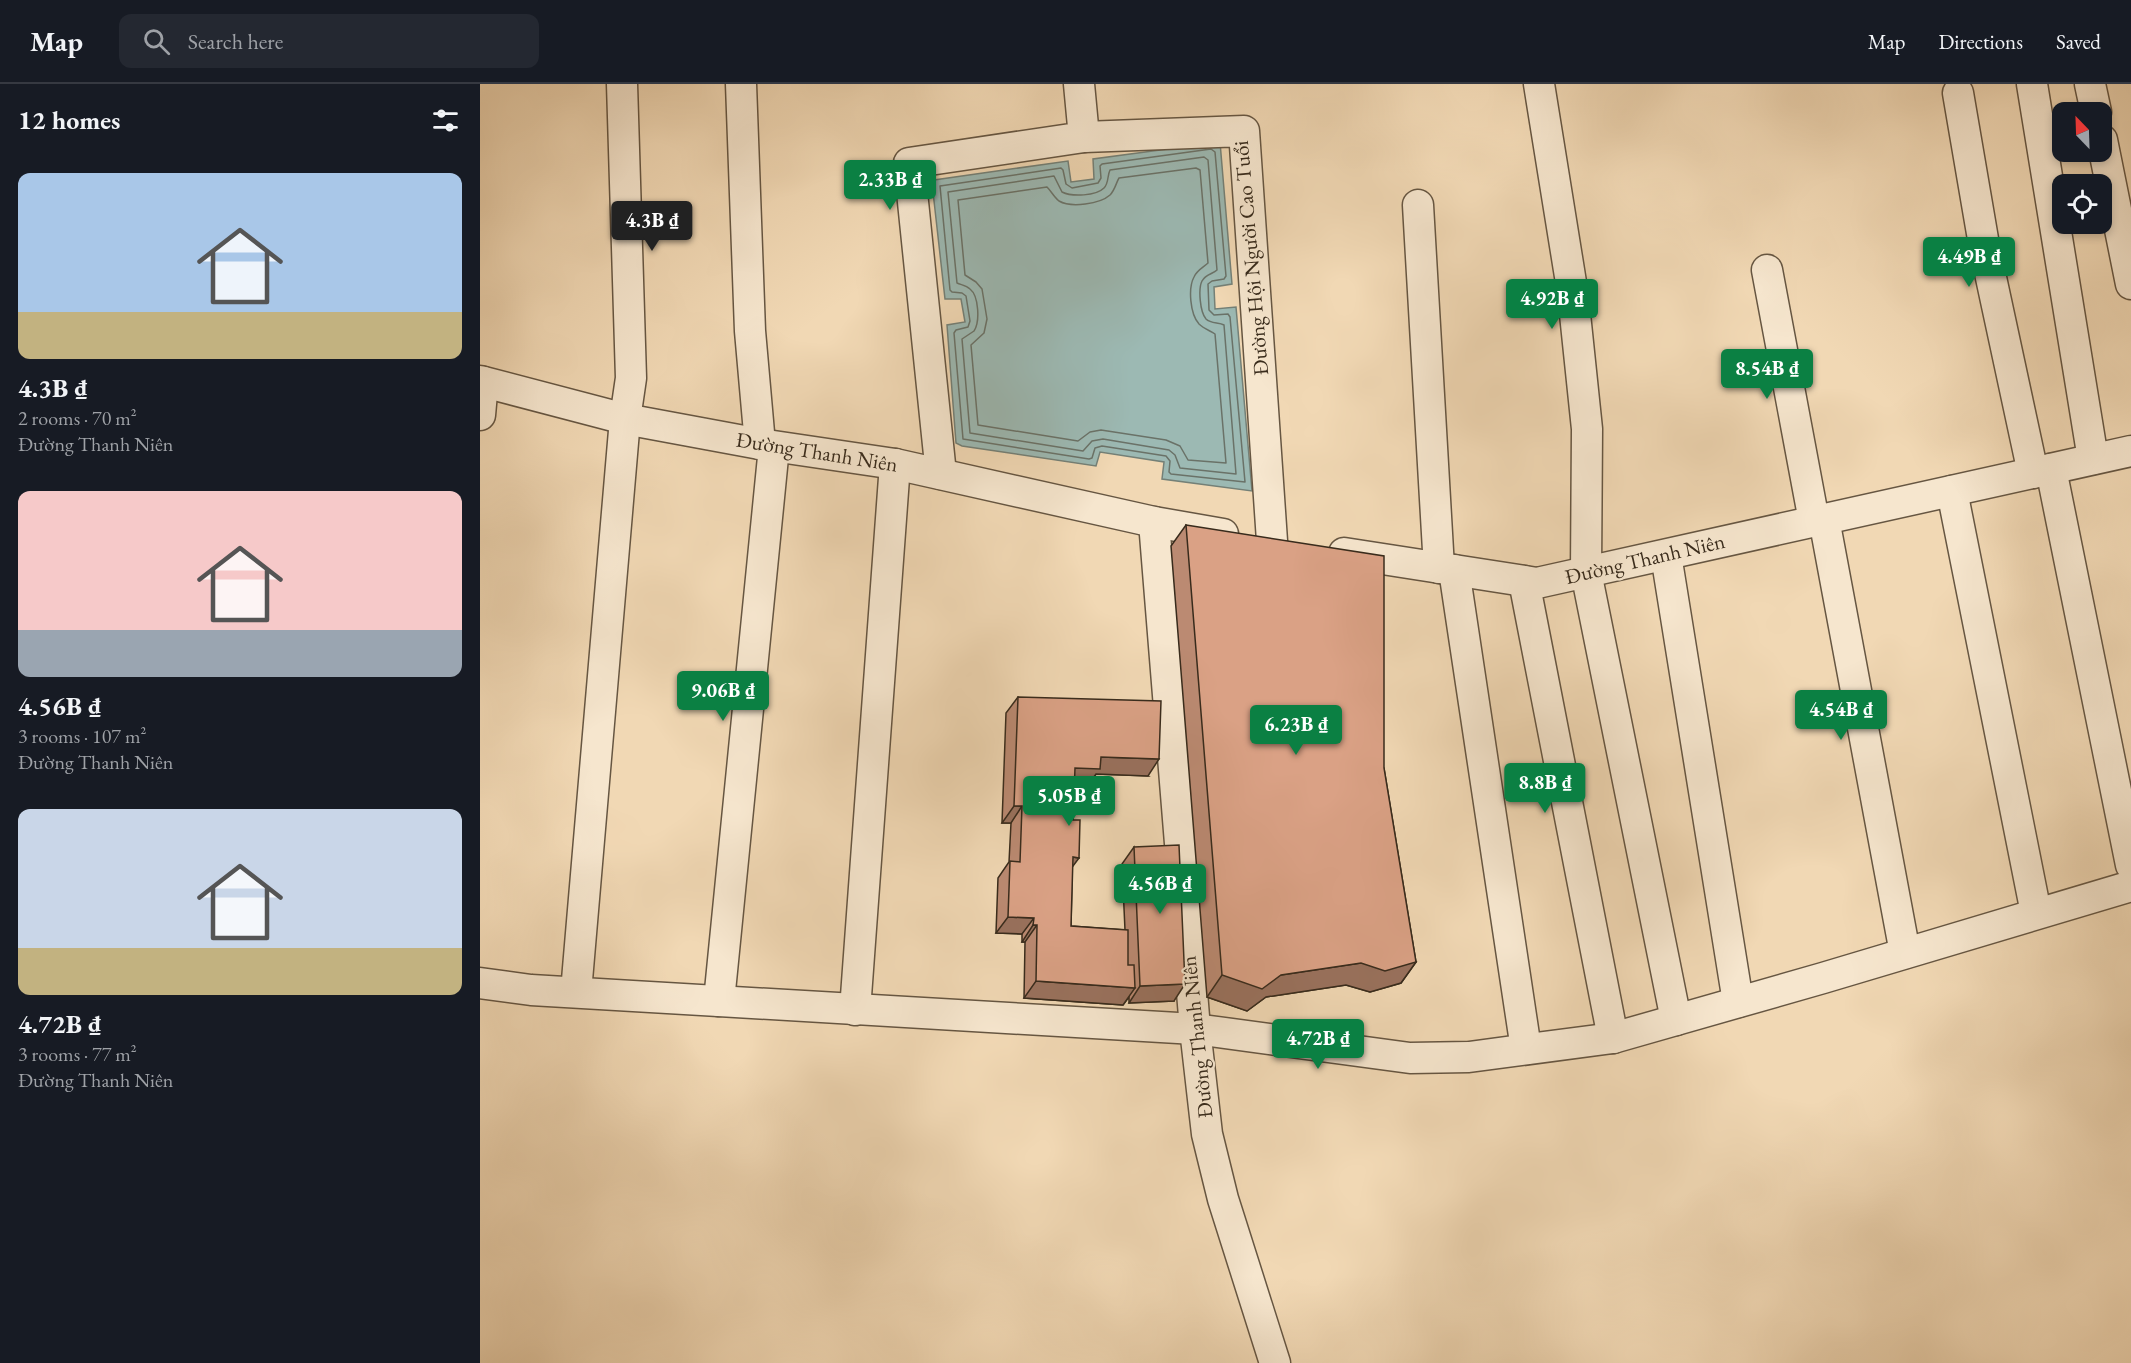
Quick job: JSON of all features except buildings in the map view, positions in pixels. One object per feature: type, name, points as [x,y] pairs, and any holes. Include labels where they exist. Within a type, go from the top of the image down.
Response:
[{"type":"street","points":[[576,992],[625,419],[631,378],[622,84]]},
{"type":"street","points":[[719,1001],[767,445],[750,331],[741,84]]},
{"type":"street","points":[[941,474],[909,163],[1084,137],[1079,84]]},
{"type":"street","points":[[1539,84],[1573,295],[1587,429],[1586,572],[1676,1020]]},
{"type":"street","points":[[2032,84],[2093,459]]},
{"type":"street","points":[[2090,84],[2094,102]]},
{"type":"street","points":[[1959,93],[1984,245],[2042,471],[2131,865]]},
{"type":"street","name":"Đường Hội Người Cao Tuổi","points":[[1084,137],[1244,131],[1294,545]]},
{"type":"street","points":[[2106,162],[2131,284]]},
{"type":"street","points":[[1418,205],[1447,569],[1526,1049]]},
{"type":"street","points":[[1767,270],[1905,953]]},
{"type":"street","points":[[480,415],[481,382]]},
{"type":"street","name":"Đường Thanh Niên","points":[[481,382],[625,419],[767,445],[896,464],[1154,522],[1537,583],[2131,451]]},
{"type":"street","points":[[855,1010],[896,464]]},
{"type":"street","points":[[1952,491],[2036,913]]},
{"type":"street","name":"Đường Thanh Niên","points":[[1154,522],[1195,1029],[1210,1145],[1223,1198],[1275,1363]]},
{"type":"street","points":[[1666,555],[1738,1002]]},
{"type":"street","points":[[1524,581],[1613,1038]]},
{"type":"street","points":[[480,983],[531,990],[1195,1029],[1410,1058],[1468,1057],[1613,1038],[2131,886]]},
{"type":"water","points":[[1220,142],[1232,284],[1214,287],[1215,309],[1236,307],[1252,491],[1162,479],[1164,462],[1100,452],[1096,466],[962,446],[956,443],[947,325],[965,322],[961,299],[945,299],[932,183],[934,180],[1068,161],[1071,182],[1094,179],[1093,159]]}]
